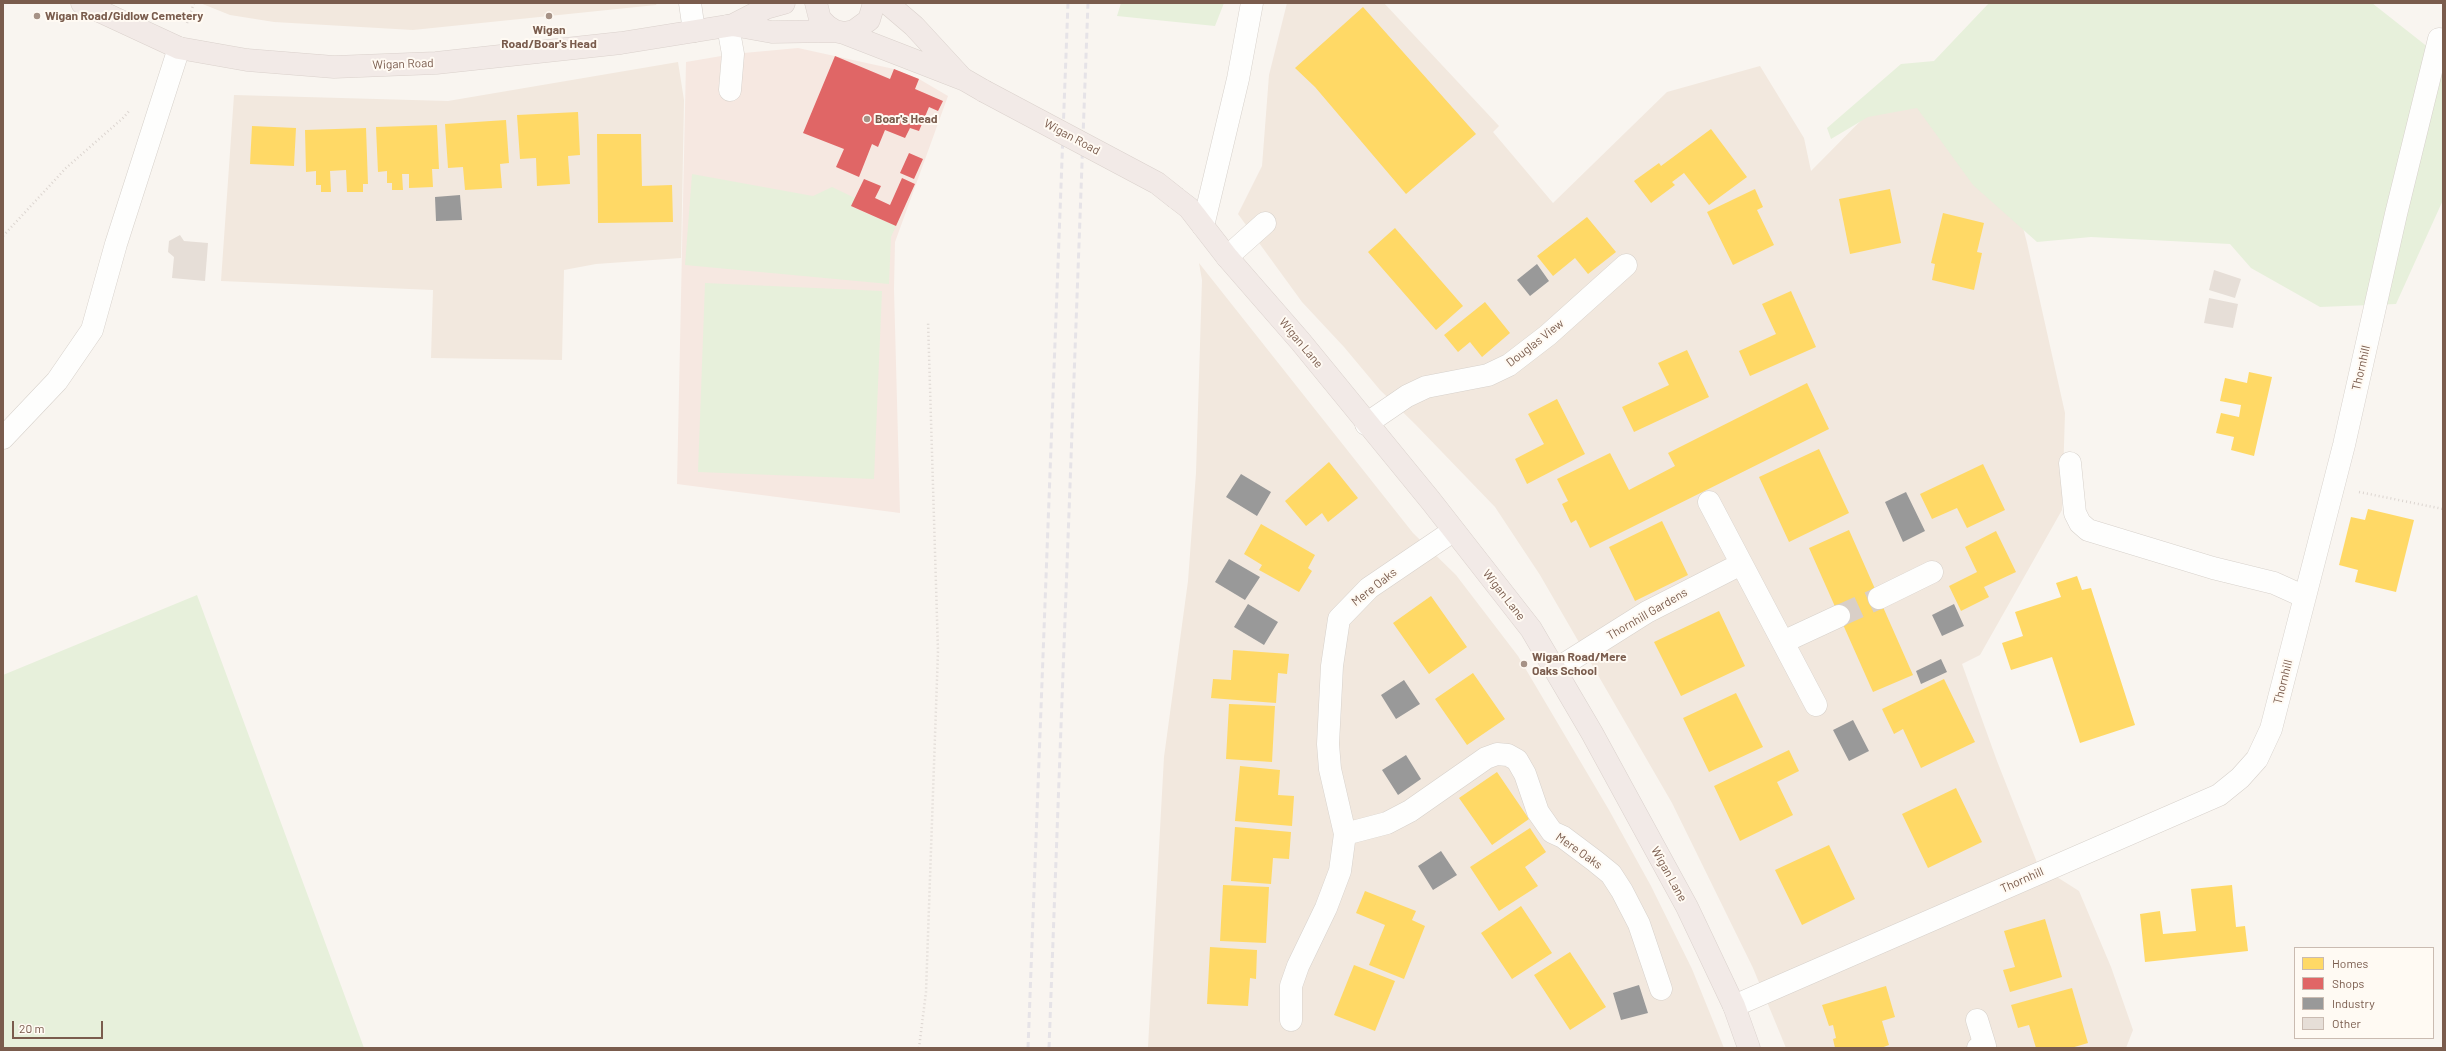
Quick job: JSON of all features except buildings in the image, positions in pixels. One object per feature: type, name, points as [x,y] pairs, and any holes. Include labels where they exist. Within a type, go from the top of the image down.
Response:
[{"type":"highway","name":"Wigan Road","points":[[82,3],[179,48],[247,60],[334,67],[436,63],[621,43],[730,26],[772,32],[840,32],[965,80],[1157,183],[1176,198]]},
{"type":"highway","name":"Wigan Road","points":[[730,26],[766,8],[784,3]]},
{"type":"highway","points":[[816,3],[820,19],[840,32],[854,31],[869,20],[874,3]]},
{"type":"highway","name":"Wigan Road","points":[[887,3],[914,26],[965,80]]},
{"type":"highway","name":"Wigan Lane","points":[[1176,198],[1189,208],[1227,257],[1301,342],[1531,629],[1687,907],[1734,1006],[1749,1048]]},
{"type":"street","points":[[690,3],[694,31]]},
{"type":"street","points":[[1203,226],[1238,79],[1252,3]]},
{"type":"street","points":[[730,26],[733,54],[730,90]]},
{"type":"street","name":"Thornhill","points":[[1734,1006],[2219,794],[2240,778],[2257,759],[2271,729],[2305,598],[2333,487],[2439,39]]},
{"type":"street","points":[[3,438],[57,381],[92,330],[116,244],[179,48]]},
{"type":"street","points":[[1227,257],[1264,223]]},
{"type":"street","name":"Douglas View","points":[[1366,424],[1407,396],[1426,387],[1488,375],[1509,365],[1548,335],[1626,265]]},
{"type":"street","points":[[2070,463],[2075,513],[2080,523],[2088,530],[2206,566],[2274,583],[2305,598]]},
{"type":"street","points":[[1709,502],[1816,705]]},
{"type":"street","name":"Mere Oaks","points":[[1291,1020],[1291,986],[1298,966],[1326,908],[1340,871],[1346,834],[1330,769],[1328,744],[1332,666],[1339,619],[1369,588],[1453,531]]},
{"type":"street","name":"Thornhill Gardens","points":[[1555,670],[1647,612],[1741,564]]},
{"type":"street","points":[[1879,598],[1932,572]]},
{"type":"street","points":[[1783,642],[1840,616]]},
{"type":"street","name":"Mere Oaks","points":[[1346,834],[1387,823],[1410,811],[1486,758],[1497,754],[1508,755],[1517,760],[1525,774],[1538,812],[1552,832],[1563,837],[1611,874],[1622,891],[1638,924],[1661,989]]},
{"type":"street","points":[[1978,1020],[1985,1046],[1978,1048]]},
{"type":"path","points":[[3,236],[66,168],[123,118],[132,106]]},
{"type":"path","points":[[919,1048],[926,992],[938,651],[928,321]]},
{"type":"path","points":[[2333,487],[2443,509]]},
{"type":"shaded area","points":[[200,3],[657,3],[656,5],[413,30],[274,22],[230,15]]},
{"type":"shaded area","points":[[1287,3],[1384,3],[1499,126],[1493,132],[1553,203],[1667,92],[1760,66],[1804,138],[1811,171],[1902,79],[1985,77],[2027,243],[2065,413],[2062,510],[1980,655],[1962,664],[1997,761],[2038,865],[2079,891],[2111,967],[2133,1030],[2126,1048],[1786,1048],[1753,968],[1672,803],[1540,575],[1495,507],[1380,390],[1344,347],[1302,302],[1238,214],[1262,166],[1269,75]]},
{"type":"shaded area","points":[[798,48],[894,69],[919,79],[948,96],[895,242],[894,289],[900,513],[677,484],[686,62],[733,54]]},
{"type":"shaded area","points":[[678,62],[684,100],[681,258],[596,264],[564,270],[562,360],[431,358],[433,290],[221,281],[234,95],[448,101]]},
{"type":"shaded area","points":[[1199,263],[1413,533],[1456,575],[1518,656],[1609,810],[1651,886],[1692,969],[1724,1048],[1148,1047],[1164,757],[1188,581],[1196,473],[1202,280]]},
{"type":"green space","points":[[1121,3],[1224,3],[1215,26],[1117,16]]},
{"type":"green space","points":[[1989,3],[2372,3],[2443,59],[2443,200],[2396,304],[2320,307],[2251,268],[2230,244],[2091,237],[2037,242],[1973,185],[1917,108],[1868,117],[1831,139],[1827,128],[1901,64],[1934,61]]},
{"type":"green space","points":[[692,174],[813,196],[832,187],[855,198],[852,207],[896,226],[891,237],[889,284],[685,265]]},
{"type":"green space","points":[[705,283],[882,291],[874,479],[698,472]]},
{"type":"green space","points":[[197,595],[364,1048],[3,1048],[3,675]]},
{"type":"tunnel","points":[[1839,616],[1879,598]]},
{"type":"railway","points":[[1028,1048],[1068,3]]},
{"type":"railway","points":[[1049,1048],[1088,3]]},
{"type":"place","name":"Wigan Road/Gidlow Cemetery","points":[[37,16]]},
{"type":"place","name":"Wigan Road/Boar's Head","points":[[549,16]]},
{"type":"place","name":"Boar's Head","points":[[867,119]]},
{"type":"place","name":"Wigan Road/Mere Oaks School","points":[[1524,664]]}]
